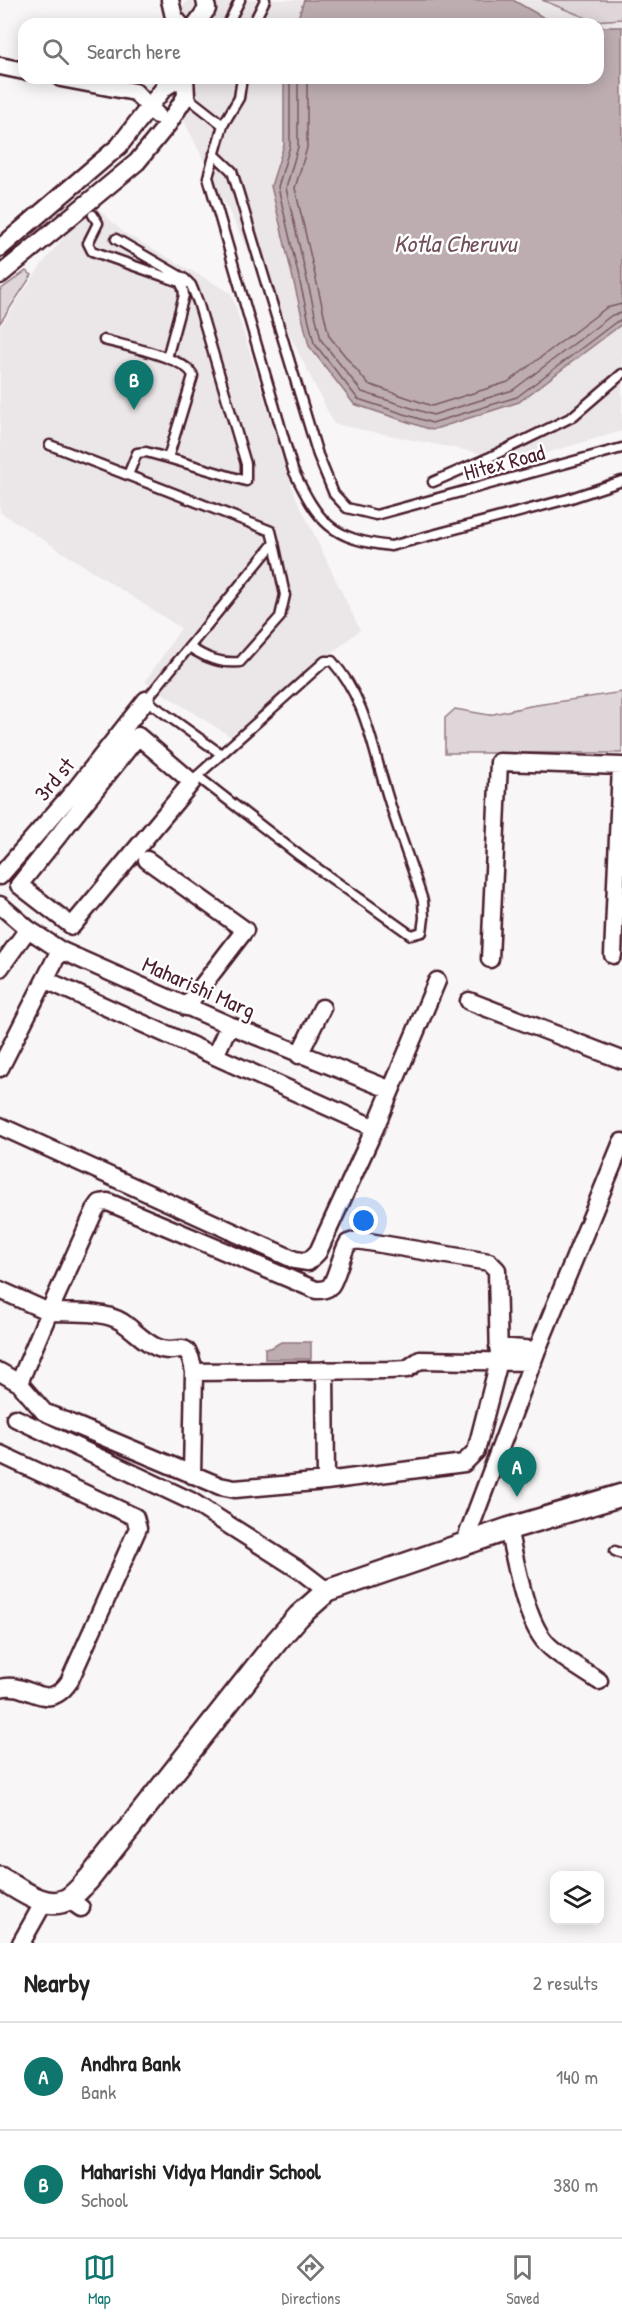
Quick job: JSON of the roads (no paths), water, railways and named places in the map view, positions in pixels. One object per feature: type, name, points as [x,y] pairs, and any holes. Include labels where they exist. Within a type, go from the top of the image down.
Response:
[{"type":"street","points":[[170,0],[175,18]]},
{"type":"street","points":[[200,18],[207,9],[205,0]]},
{"type":"street","points":[[0,66],[18,70]]},
{"type":"street","points":[[93,84],[135,92],[168,124]]},
{"type":"street","points":[[0,248],[119,146],[164,88],[170,84]]},
{"type":"street","points":[[0,275],[137,162],[168,124],[186,96],[185,84]]},
{"type":"street","name":"3rd st","points":[[0,876],[78,799],[142,704]]},
{"type":"street","points":[[138,736],[192,782],[72,926],[19,885],[78,799],[138,736]]},
{"type":"street","points":[[490,959],[499,762],[622,766],[613,955]]},
{"type":"street","points":[[147,860],[245,930],[186,1007]]},
{"type":"street","name":"Maharishi Marg","points":[[0,905],[28,929],[60,950],[299,1055],[391,1090]]},
{"type":"street","points":[[0,968],[28,929]]},
{"type":"street","points":[[0,1068],[60,950]]},
{"type":"street","points":[[46,980],[375,1128]]},
{"type":"street","points":[[0,1126],[295,1260],[308,1262],[318,1252],[375,1128],[437,981]]},
{"type":"street","points":[[470,1001],[622,1060]]},
{"type":"street","points":[[299,1055],[322,1008]]},
{"type":"street","points":[[215,1056],[229,1025]]},
{"type":"street","points":[[464,1544],[535,1356],[622,1142]]},
{"type":"street","points":[[0,1372],[20,1383],[44,1412],[228,1488],[326,1481],[464,1463],[476,1451],[499,1354],[497,1270],[489,1262],[357,1240],[348,1243],[343,1251],[330,1286],[316,1290],[108,1202],[100,1203],[49,1312],[20,1383]]},
{"type":"street","points":[[0,1290],[49,1312],[104,1315],[114,1318],[153,1346],[163,1350],[182,1348],[191,1354],[194,1372],[192,1474]]},
{"type":"street","points":[[194,1372],[407,1369],[420,1360],[499,1354],[535,1356]]},
{"type":"street","points":[[325,1370],[326,1481]]},
{"type":"street","points":[[15,1418],[191,1501],[301,1571],[327,1591]]},
{"type":"street","points":[[0,1454],[135,1517],[138,1528],[69,1682],[61,1693],[48,1698],[15,1687],[0,1688]]},
{"type":"street","points":[[0,1878],[44,1902],[75,1903],[89,1879],[284,1632],[327,1591],[508,1529],[622,1495]]},
{"type":"street","points":[[508,1529],[530,1615],[539,1633],[549,1646],[599,1681]]},
{"type":"street","points":[[21,1943],[44,1902]]},
{"type":"lane","points":[[231,18],[240,0]]},
{"type":"lane","points":[[256,18],[265,0]]},
{"type":"lane","points":[[241,84],[239,99],[222,125],[208,177],[293,470],[310,505],[336,533],[364,543],[391,546],[568,499],[622,481]]},
{"type":"lane","points":[[186,96],[222,125]]},
{"type":"lane","name":"Hitex Road","points":[[214,154],[232,171],[318,455],[334,494],[347,508],[376,515],[395,511],[622,448]]},
{"type":"lane","points":[[93,215],[98,223],[88,243],[92,251],[180,282],[184,295],[167,358]]},
{"type":"lane","points":[[116,239],[178,274],[191,285],[246,464],[247,478],[242,482],[146,452],[137,453],[128,475]]},
{"type":"lane","points":[[104,340],[187,366],[193,376],[168,458]]},
{"type":"lane","points":[[433,482],[572,417],[622,374]]},
{"type":"lane","points":[[50,445],[271,531],[274,536],[285,595],[280,617],[240,662],[215,661],[189,648]]},
{"type":"lane","points":[[221,753],[142,704],[274,543]]},
{"type":"lane","points":[[325,661],[332,661],[360,702],[385,789],[423,901],[422,932],[411,935],[300,856],[197,776],[221,753],[325,661]]},
{"type":"water","points":[[304,0],[513,0],[544,18],[298,18]]},
{"type":"water","name":"Kotla Cheruvu","points":[[604,27],[622,27],[622,324],[519,402],[432,430],[354,404],[309,346],[271,186],[284,145],[284,84],[604,84]]},
{"type":"water","points":[[281,1342],[311,1342],[311,1359],[265,1359],[265,1348],[271,1348]]},
{"type":"place","name":"Maharishi Vidya Mandir School","points":[[134,410]]},
{"type":"place","name":"Andhra Bank","points":[[517,1497]]}]
